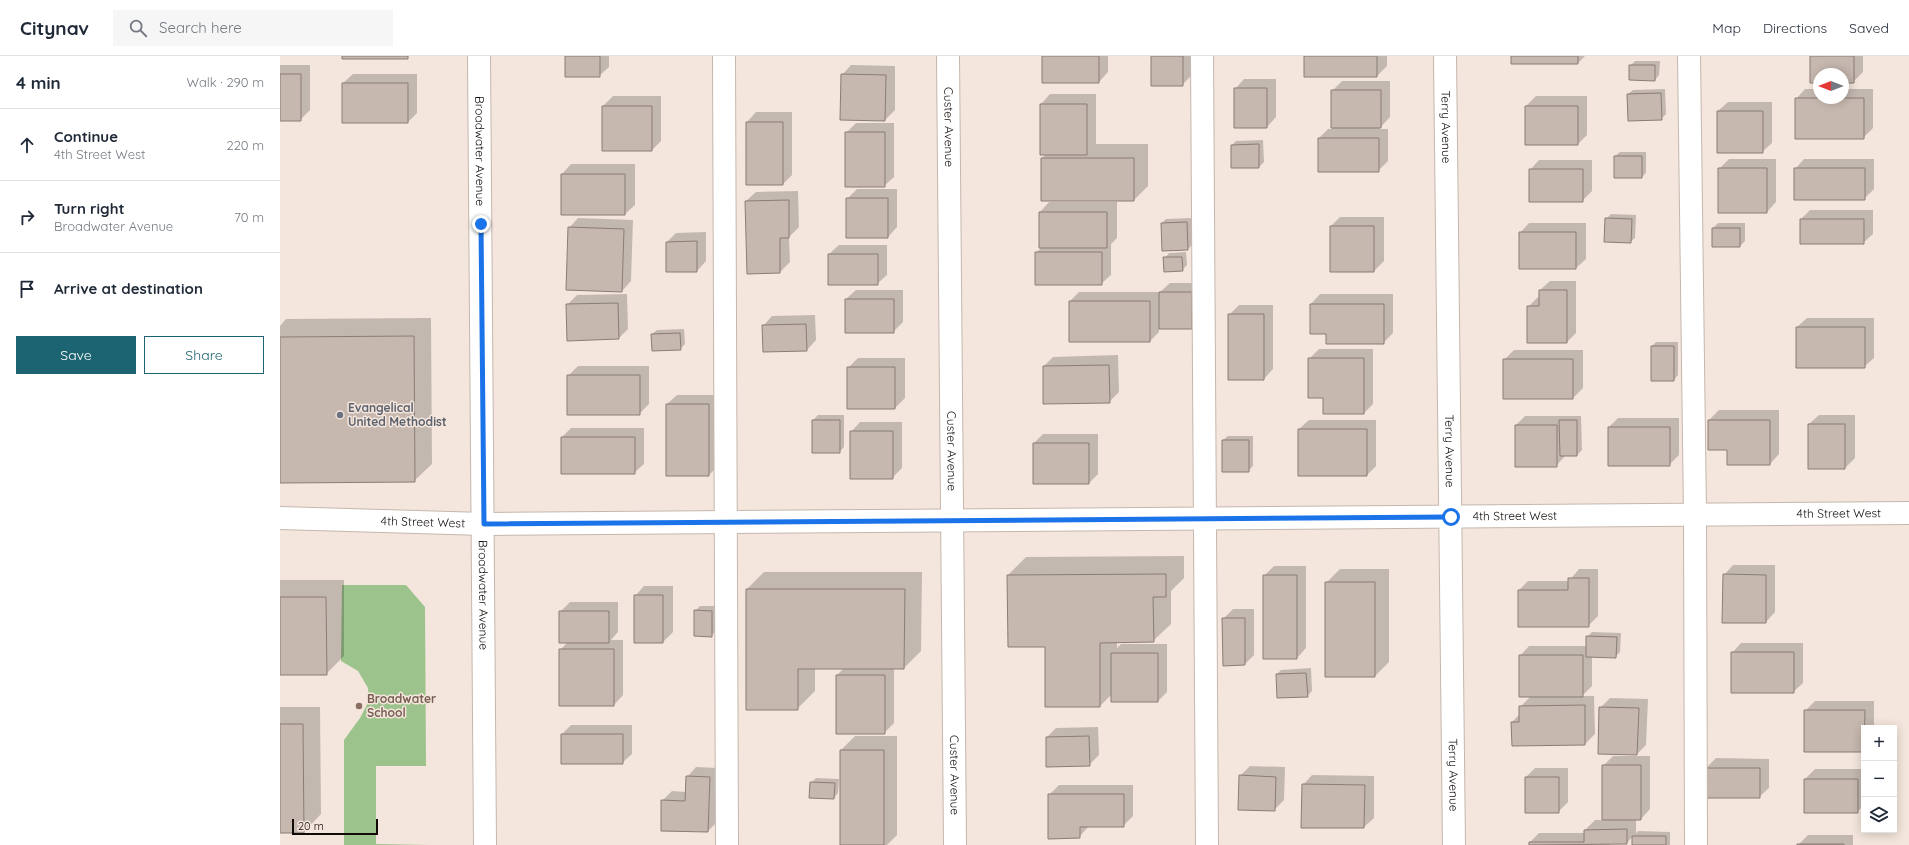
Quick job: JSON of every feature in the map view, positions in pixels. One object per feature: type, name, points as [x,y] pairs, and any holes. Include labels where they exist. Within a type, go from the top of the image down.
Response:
[{"type":"street","name":"Broadwater Avenue","points":[[479,56],[484,524],[485,845]]},
{"type":"street","points":[[724,56],[727,522],[727,845]]},
{"type":"street","name":"Custer Avenue","points":[[948,56],[955,845]]},
{"type":"street","points":[[1202,56],[1207,845]]},
{"type":"street","name":"Terry Avenue","points":[[1445,56],[1454,845]]},
{"type":"street","points":[[1689,56],[1695,515],[1696,845]]},
{"type":"street","name":"4th Street West","points":[[280,518],[484,524],[1909,513]]},
{"type":"green space","points":[[342,585],[406,585],[425,607],[426,766],[376,766],[376,844],[430,845],[344,845],[344,740],[360,718],[369,701],[368,688],[358,671],[341,661]]},
{"type":"building","points":[[342,56],[408,56],[408,59],[342,59]]},
{"type":"building","points":[[565,56],[600,56],[600,77],[565,77]]},
{"type":"building","points":[[1042,56],[1099,56],[1099,83],[1042,83]]},
{"type":"building","points":[[1151,56],[1183,56],[1183,86],[1151,86]]},
{"type":"building","points":[[1304,56],[1377,56],[1377,77],[1304,77]]},
{"type":"building","points":[[1511,56],[1578,56],[1578,64],[1511,64]]},
{"type":"building","points":[[1810,56],[1854,56],[1854,83],[1849,83],[1849,68],[1813,68],[1813,83],[1810,83]]},
{"type":"building","points":[[1629,65],[1655,65],[1655,81],[1629,80]]},
{"type":"building","points":[[280,74],[301,74],[301,121],[280,121]]},
{"type":"building","points":[[841,74],[886,75],[885,121],[840,120]]},
{"type":"building","points":[[342,83],[408,83],[408,123],[342,123]]},
{"type":"building","points":[[1234,88],[1267,88],[1267,128],[1234,128]]},
{"type":"building","points":[[1331,90],[1381,90],[1381,128],[1331,128]]},
{"type":"building","points":[[1661,93],[1662,120],[1628,121],[1627,94]]},
{"type":"building","points":[[1795,98],[1813,98],[1813,104],[1849,104],[1849,98],[1864,98],[1864,139],[1795,139]]},
{"type":"building","points":[[1040,104],[1087,104],[1087,155],[1040,155]]},
{"type":"building","points":[[602,106],[652,106],[652,151],[602,151]]},
{"type":"building","points":[[1525,106],[1578,106],[1578,145],[1525,145]]},
{"type":"building","points":[[1717,111],[1763,111],[1763,153],[1717,153]]},
{"type":"building","points":[[746,122],[783,122],[783,185],[746,185]]},
{"type":"building","points":[[845,132],[885,132],[885,187],[845,187]]},
{"type":"building","points":[[1318,138],[1379,138],[1379,172],[1318,172]]},
{"type":"building","points":[[1259,144],[1259,168],[1231,168],[1231,145]]},
{"type":"building","points":[[1614,156],[1642,156],[1642,178],[1614,178]]},
{"type":"building","points":[[1041,158],[1134,158],[1134,201],[1041,201]]},
{"type":"building","points":[[1718,168],[1767,168],[1767,213],[1718,213]]},
{"type":"building","points":[[1794,168],[1865,168],[1865,200],[1794,200]]},
{"type":"building","points":[[1529,169],[1583,169],[1583,202],[1529,202]]},
{"type":"building","points":[[561,174],[625,174],[625,215],[561,215]]},
{"type":"building","points":[[846,198],[888,198],[888,238],[846,238]]},
{"type":"building","points":[[789,200],[789,238],[780,238],[780,273],[747,274],[745,201]]},
{"type":"building","points":[[1039,212],[1107,212],[1107,248],[1039,248]]},
{"type":"building","points":[[1605,218],[1632,219],[1631,243],[1604,242]]},
{"type":"building","points":[[1800,219],[1864,219],[1864,244],[1800,244]]},
{"type":"building","points":[[1187,222],[1188,250],[1162,251],[1161,223]]},
{"type":"building","points":[[1330,226],[1374,226],[1374,272],[1330,272]]},
{"type":"building","points":[[568,227],[624,229],[622,292],[566,290]]},
{"type":"building","points":[[1712,228],[1740,228],[1740,247],[1712,247]]},
{"type":"building","points":[[1519,232],[1576,232],[1576,269],[1519,269]]},
{"type":"building","points":[[697,241],[697,272],[666,272],[666,242]]},
{"type":"building","points":[[1035,252],[1102,252],[1102,285],[1035,285]]},
{"type":"building","points":[[828,254],[878,254],[878,285],[828,285]]},
{"type":"building","points":[[1163,257],[1182,257],[1183,271],[1164,272]]},
{"type":"building","points":[[1539,290],[1567,290],[1567,343],[1527,343],[1527,306],[1539,306]]},
{"type":"building","points":[[1159,292],[1192,292],[1192,329],[1159,329]]},
{"type":"building","points":[[845,299],[894,299],[894,333],[845,333]]},
{"type":"building","points":[[1069,301],[1150,301],[1150,342],[1069,342]]},
{"type":"building","points":[[618,303],[619,339],[567,341],[566,304]]},
{"type":"building","points":[[1310,304],[1384,304],[1384,344],[1326,344],[1326,334],[1310,334]]},
{"type":"building","points":[[1228,314],[1264,314],[1264,380],[1228,380]]},
{"type":"building","points":[[806,324],[807,351],[763,352],[762,325]]},
{"type":"building","points":[[1796,327],[1865,327],[1865,368],[1796,368]]},
{"type":"building","points":[[680,333],[681,350],[652,351],[651,334]]},
{"type":"building","points":[[414,336],[415,482],[280,483],[280,337]]},
{"type":"building","points":[[1651,346],[1674,346],[1674,381],[1651,381]]},
{"type":"building","points":[[1308,358],[1364,358],[1364,414],[1323,414],[1323,398],[1308,398]]},
{"type":"building","points":[[1503,359],[1573,359],[1573,399],[1503,399]]},
{"type":"building","points":[[1109,365],[1110,403],[1043,404],[1043,366]]},
{"type":"building","points":[[847,367],[895,367],[895,409],[847,409]]},
{"type":"building","points":[[567,375],[640,375],[640,415],[567,415]]},
{"type":"building","points":[[666,404],[709,404],[709,476],[666,476]]},
{"type":"building","points":[[812,420],[840,420],[840,453],[812,453]]},
{"type":"building","points":[[1559,420],[1577,420],[1577,456],[1560,456]]},
{"type":"building","points":[[1708,420],[1770,420],[1770,465],[1727,465],[1727,450],[1708,450]]},
{"type":"building","points":[[1808,424],[1845,424],[1845,469],[1808,469]]},
{"type":"building","points":[[1515,425],[1557,425],[1557,467],[1515,467]]},
{"type":"building","points":[[1608,427],[1670,427],[1670,466],[1608,466]]},
{"type":"building","points":[[1298,429],[1367,429],[1367,476],[1298,476]]},
{"type":"building","points":[[850,431],[893,431],[893,479],[850,479]]},
{"type":"building","points":[[561,437],[635,437],[635,474],[561,474]]},
{"type":"building","points":[[1222,440],[1249,440],[1249,472],[1222,472]]},
{"type":"building","points":[[1033,443],[1089,443],[1089,484],[1033,484]]},
{"type":"building","points":[[1166,574],[1166,597],[1153,597],[1154,642],[1100,643],[1100,707],[1045,707],[1045,647],[1008,647],[1007,575]]},
{"type":"building","points":[[1723,574],[1766,575],[1766,623],[1722,623]]},
{"type":"building","points":[[1263,575],[1297,575],[1297,659],[1263,659]]},
{"type":"building","points":[[1568,578],[1589,578],[1589,627],[1518,627],[1518,590],[1568,590]]},
{"type":"building","points":[[1325,582],[1375,582],[1375,677],[1325,677]]},
{"type":"building","points":[[746,589],[905,589],[904,669],[798,669],[798,710],[746,710]]},
{"type":"building","points":[[634,595],[663,595],[663,643],[634,643]]},
{"type":"building","points":[[280,597],[326,597],[327,675],[280,675]]},
{"type":"building","points":[[694,610],[712,611],[712,637],[694,636]]},
{"type":"building","points":[[559,611],[609,611],[609,643],[559,643]]},
{"type":"building","points":[[1222,618],[1245,618],[1245,665],[1223,666]]},
{"type":"building","points":[[1586,636],[1617,637],[1616,658],[1586,657]]},
{"type":"building","points":[[559,649],[614,649],[614,706],[559,706]]},
{"type":"building","points":[[1731,652],[1794,652],[1794,693],[1731,693]]},
{"type":"building","points":[[1111,653],[1158,653],[1158,702],[1111,702]]},
{"type":"building","points":[[1519,655],[1583,655],[1583,697],[1519,697]]},
{"type":"building","points":[[1306,673],[1308,697],[1277,698],[1276,674]]},
{"type":"building","points":[[836,675],[885,675],[885,734],[836,734]]},
{"type":"building","points":[[1585,705],[1585,745],[1512,746],[1511,722],[1519,722],[1519,706]]},
{"type":"building","points":[[1599,707],[1639,708],[1637,755],[1598,754]]},
{"type":"building","points":[[1804,710],[1865,710],[1865,725],[1861,725],[1861,752],[1804,752]]},
{"type":"building","points":[[280,724],[303,724],[304,833],[280,833]]},
{"type":"building","points":[[561,734],[623,734],[623,764],[561,764]]},
{"type":"building","points":[[1089,736],[1090,766],[1046,767],[1046,737]]},
{"type":"building","points":[[840,750],[884,750],[884,845],[840,845]]},
{"type":"building","points":[[1602,765],[1641,765],[1641,820],[1602,820]]},
{"type":"building","points":[[1705,768],[1760,768],[1760,798],[1705,798]]},
{"type":"building","points":[[1239,775],[1276,777],[1275,811],[1238,810]]},
{"type":"building","points":[[686,776],[710,777],[708,832],[661,831],[661,800],[685,801]]},
{"type":"building","points":[[1525,777],[1559,777],[1559,813],[1525,813]]},
{"type":"building","points":[[1804,779],[1858,779],[1858,813],[1804,813]]},
{"type":"building","points":[[810,782],[835,783],[834,799],[809,798]]},
{"type":"building","points":[[1302,784],[1365,785],[1364,828],[1301,828]]},
{"type":"building","points":[[1048,794],[1124,794],[1124,827],[1080,827],[1080,838],[1048,839]]},
{"type":"building","points":[[1627,829],[1627,844],[1529,845],[1529,842],[1584,842],[1584,830]]},
{"type":"building","points":[[1632,836],[1666,836],[1666,845],[1632,845]]},
{"type":"building","points":[[1844,844],[1844,845],[1797,845]]},
{"type":"place","name":"Evangelical United Methodist","points":[[340,415]]},
{"type":"place","name":"Broadwater School","points":[[359,706]]},
{"type":"route","points":[[481,224],[484,524],[1451,517]]}]
